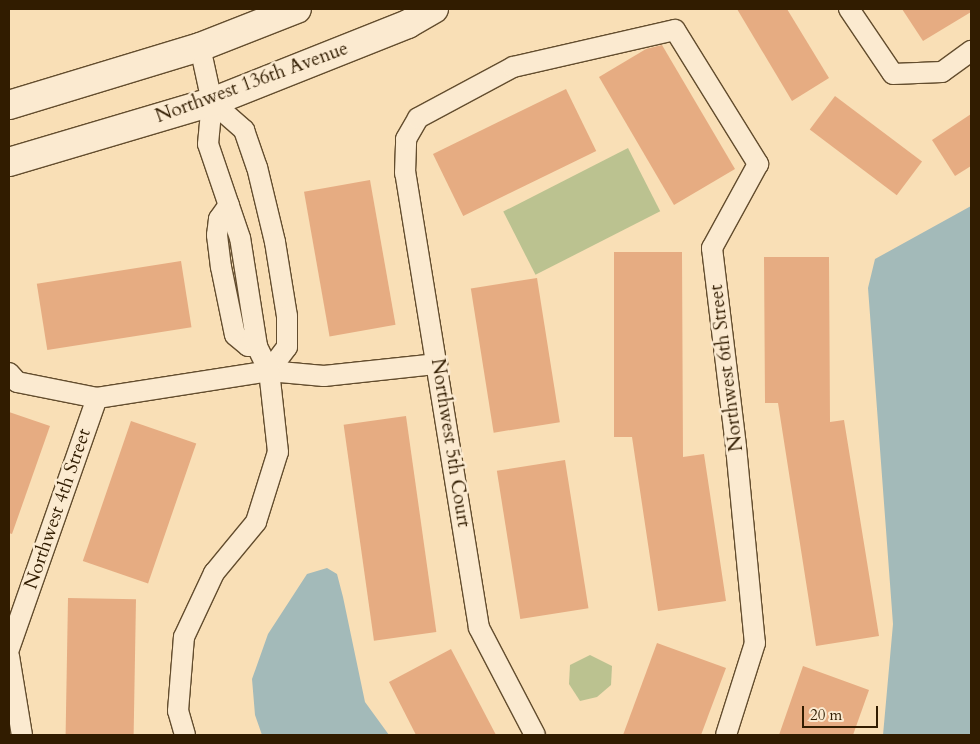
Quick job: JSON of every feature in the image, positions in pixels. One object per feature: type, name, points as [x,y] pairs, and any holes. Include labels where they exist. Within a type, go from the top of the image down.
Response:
[{"type":"street","points":[[9,105],[200,47],[296,9]]},
{"type":"street","name":"Northwest 136th Avenue","points":[[9,162],[212,102],[408,24],[434,9]]},
{"type":"street","points":[[849,9],[893,74],[942,72],[971,51]]},
{"type":"street","name":"Northwest 6th Street","points":[[406,139],[418,118],[512,67],[675,30],[758,164],[712,248],[736,447],[755,643],[726,735]]},
{"type":"street","points":[[185,735],[178,711],[184,637],[214,573],[256,522],[278,452],[268,371],[257,346],[240,238],[208,144],[212,102],[200,47]]},
{"type":"street","points":[[212,102],[244,130],[268,208],[282,285],[287,347],[268,371]]},
{"type":"street","name":"Northwest 5th Court","points":[[406,139],[405,173],[438,364],[479,628],[535,735]]},
{"type":"street","points":[[229,205],[219,219],[217,236],[220,267],[235,335],[248,346],[257,346]]},
{"type":"street","points":[[250,292],[282,285]]},
{"type":"street","points":[[9,373],[17,382],[96,398],[268,371],[324,376],[438,364]]},
{"type":"street","name":"Northwest 4th Street","points":[[9,649],[96,398]]},
{"type":"street","points":[[9,656],[22,735]]},
{"type":"green space","points":[[628,148],[660,211],[535,275],[503,212]]},
{"type":"green space","points":[[590,655],[612,666],[611,685],[597,697],[580,701],[569,684],[570,665]]},
{"type":"water","points":[[971,206],[971,735],[883,735],[893,624],[868,288],[875,259]]},
{"type":"water","points":[[327,568],[337,574],[365,702],[389,735],[262,735],[255,715],[252,679],[268,634],[307,574]]},
{"type":"building","points":[[737,9],[787,9],[829,78],[792,101]]},
{"type":"building","points":[[902,9],[971,9],[971,12],[923,41]]},
{"type":"building","points":[[662,45],[735,169],[674,205],[599,77],[646,49]]},
{"type":"building","points":[[566,89],[596,151],[463,216],[433,154]]},
{"type":"building","points":[[835,96],[922,162],[897,195],[810,130]]},
{"type":"building","points":[[971,114],[971,166],[955,176],[932,140]]},
{"type":"building","points":[[370,180],[396,325],[330,336],[304,192]]},
{"type":"building","points":[[614,252],[682,252],[683,457],[704,454],[726,601],[658,611],[632,437],[614,437]]},
{"type":"building","points":[[764,257],[829,257],[830,422],[844,420],[879,636],[816,646],[778,403],[765,403]]},
{"type":"building","points":[[181,261],[191,327],[47,350],[37,284]]},
{"type":"building","points":[[537,278],[560,422],[494,433],[471,288]]},
{"type":"building","points":[[9,412],[50,426],[12,534],[9,533]]},
{"type":"building","points":[[406,416],[436,632],[374,641],[344,425]]},
{"type":"building","points":[[131,421],[196,443],[148,583],[83,561]]},
{"type":"building","points":[[565,460],[588,608],[520,619],[497,471]]},
{"type":"building","points":[[68,598],[136,599],[134,735],[66,735]]},
{"type":"building","points":[[657,643],[726,668],[701,735],[623,735]]},
{"type":"building","points":[[451,649],[496,735],[416,735],[389,682]]},
{"type":"building","points":[[803,666],[869,690],[853,735],[779,735]]}]
